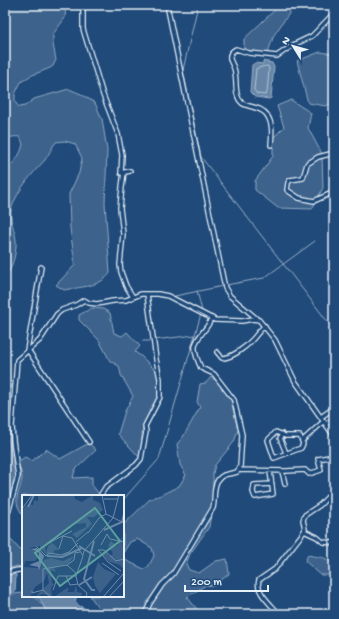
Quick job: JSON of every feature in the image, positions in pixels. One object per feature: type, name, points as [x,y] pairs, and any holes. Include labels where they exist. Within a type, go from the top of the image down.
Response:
[{"type":"street","points":[[83,5],[83,29],[104,100],[118,134],[122,155],[122,172],[124,172],[120,208],[123,234],[120,265],[126,286],[133,297]]},
{"type":"street","points":[[167,5],[225,288],[230,296],[265,326],[275,340],[295,381],[334,436]]},
{"type":"street","points":[[271,144],[272,125],[266,114],[260,109],[242,102],[239,99],[236,91],[235,72],[230,59],[232,51],[236,49],[249,53],[277,56],[293,45],[312,36],[334,14]]},
{"type":"street","points":[[334,153],[318,157],[307,164],[303,178],[290,180],[287,190],[290,194],[298,198],[314,200],[334,192]]},
{"type":"street","points":[[124,172],[130,171]]},
{"type":"street","points":[[40,267],[28,350],[89,442]]},
{"type":"street","points":[[5,516],[9,510],[18,476],[12,426],[16,364],[18,358],[44,336],[49,325],[62,310],[84,300],[89,303],[97,304],[113,300],[126,300],[147,294],[163,294],[218,320],[242,321],[256,319]]},
{"type":"street","points":[[101,495],[105,488],[136,465],[141,459],[146,432],[145,426],[160,397],[160,379],[147,294]]},
{"type":"street","points":[[212,318],[209,325],[197,340],[195,354],[201,368],[214,374],[234,400],[242,435],[239,470]]},
{"type":"street","points":[[217,352],[222,358],[227,358],[247,345],[257,332],[265,326]]},
{"type":"street","points":[[321,417],[334,408]]},
{"type":"street","points":[[302,441],[325,422],[334,419]]},
{"type":"street","points":[[276,432],[285,436],[300,436],[302,441],[303,444],[301,448],[274,458],[268,440],[276,432]]},
{"type":"street","points":[[282,434],[280,438],[286,453]]},
{"type":"street","points":[[145,614],[150,603],[162,585],[173,574],[213,508],[215,486],[224,475],[235,473],[239,470],[305,470],[309,474],[321,470],[318,459],[334,456]]},
{"type":"street","points":[[270,471],[272,484],[273,494],[255,496],[253,492],[254,485],[272,484]]},
{"type":"street","points":[[282,471],[284,484]]},
{"type":"street","points":[[279,614],[260,591],[258,583],[262,578],[275,569],[304,531],[303,520],[305,515],[320,505],[334,490]]},
{"type":"street","points":[[304,531],[323,542],[334,543]]},
{"type":"street","points":[[5,573],[22,570]]},
{"type":"shaded area","points":[[5,5],[66,5],[65,18],[53,34],[56,60],[53,66],[30,76],[21,82],[15,94],[15,102],[19,107],[25,106],[34,99],[69,89],[81,94],[95,103],[102,119],[107,150],[105,203],[110,273],[106,278],[95,284],[64,290],[56,285],[75,265],[70,228],[69,194],[79,173],[82,158],[75,144],[65,141],[56,142],[45,160],[26,182],[15,200],[11,211],[11,220],[16,240],[16,250],[12,265],[5,278],[5,172],[18,156],[23,144],[20,137],[12,137],[5,141]]},
{"type":"shaded area","points":[[280,5],[295,5],[274,35],[267,55],[244,50],[244,39]]},
{"type":"shaded area","points":[[320,52],[334,54],[334,102],[326,106],[308,103],[297,61]]},
{"type":"shaded area","points":[[291,100],[311,113],[308,128],[322,154],[323,188],[312,209],[278,208],[255,190],[255,181],[273,156],[273,138],[284,127],[277,106]]},
{"type":"shaded area","points":[[92,308],[103,309],[110,313],[114,333],[122,336],[127,332],[140,346],[135,352],[157,372],[159,394],[143,426],[140,458],[118,434],[125,411],[133,396],[121,375],[119,366],[110,361],[99,340],[79,320],[79,315]]},
{"type":"shaded area","points":[[211,377],[218,382],[231,400],[238,430],[234,442],[215,465],[213,473],[213,500],[209,527],[190,554],[186,564],[189,570],[199,573],[216,561],[227,559],[229,574],[213,586],[206,585],[187,597],[201,614],[103,614],[91,597],[124,597],[124,557],[127,561],[144,569],[148,567],[154,556],[152,548],[137,539],[130,542],[124,551],[124,524],[150,499],[179,486],[186,475],[180,465],[177,444],[183,437],[200,407],[197,402],[200,384],[206,383]]},
{"type":"shaded area","points":[[5,381],[11,408],[10,418],[5,421]]},
{"type":"shaded area","points":[[5,421],[11,453],[13,476],[10,497],[5,506]]},
{"type":"shaded area","points":[[89,443],[96,450],[75,470],[73,478],[92,477],[92,485],[99,494],[22,495],[22,514],[19,510],[17,501],[22,478],[18,462],[25,457],[32,461],[46,449],[60,459]]},
{"type":"shaded area","points":[[5,533],[20,550],[22,549],[22,567],[17,566],[5,570]]},
{"type":"shaded area","points":[[308,555],[324,558],[334,563],[334,575],[321,575],[305,561]]},
{"type":"shaded area","points":[[22,593],[22,597],[32,597],[38,600],[48,614],[5,614],[5,595]]},
{"type":"water","points":[[263,61],[272,63],[274,67],[271,98],[269,99],[255,97],[250,92],[252,65],[255,63],[263,64]]},
{"type":"water","points":[[5,575],[16,575],[15,592],[5,593]]},
{"type":"water","points":[[36,597],[77,597],[75,601],[90,614],[48,614],[40,599]]},
{"type":"waterway","points":[[198,5],[183,70],[201,157],[334,330]]},
{"type":"waterway","points":[[226,285],[264,278],[315,241]]},
{"type":"waterway","points":[[175,296],[223,286]]},
{"type":"waterway","points":[[197,291],[202,311]]},
{"type":"waterway","points":[[124,499],[159,459],[201,314]]},
{"type":"waterway","points":[[154,340],[195,335]]},
{"type":"waterway","points":[[142,341],[151,341]]}]
